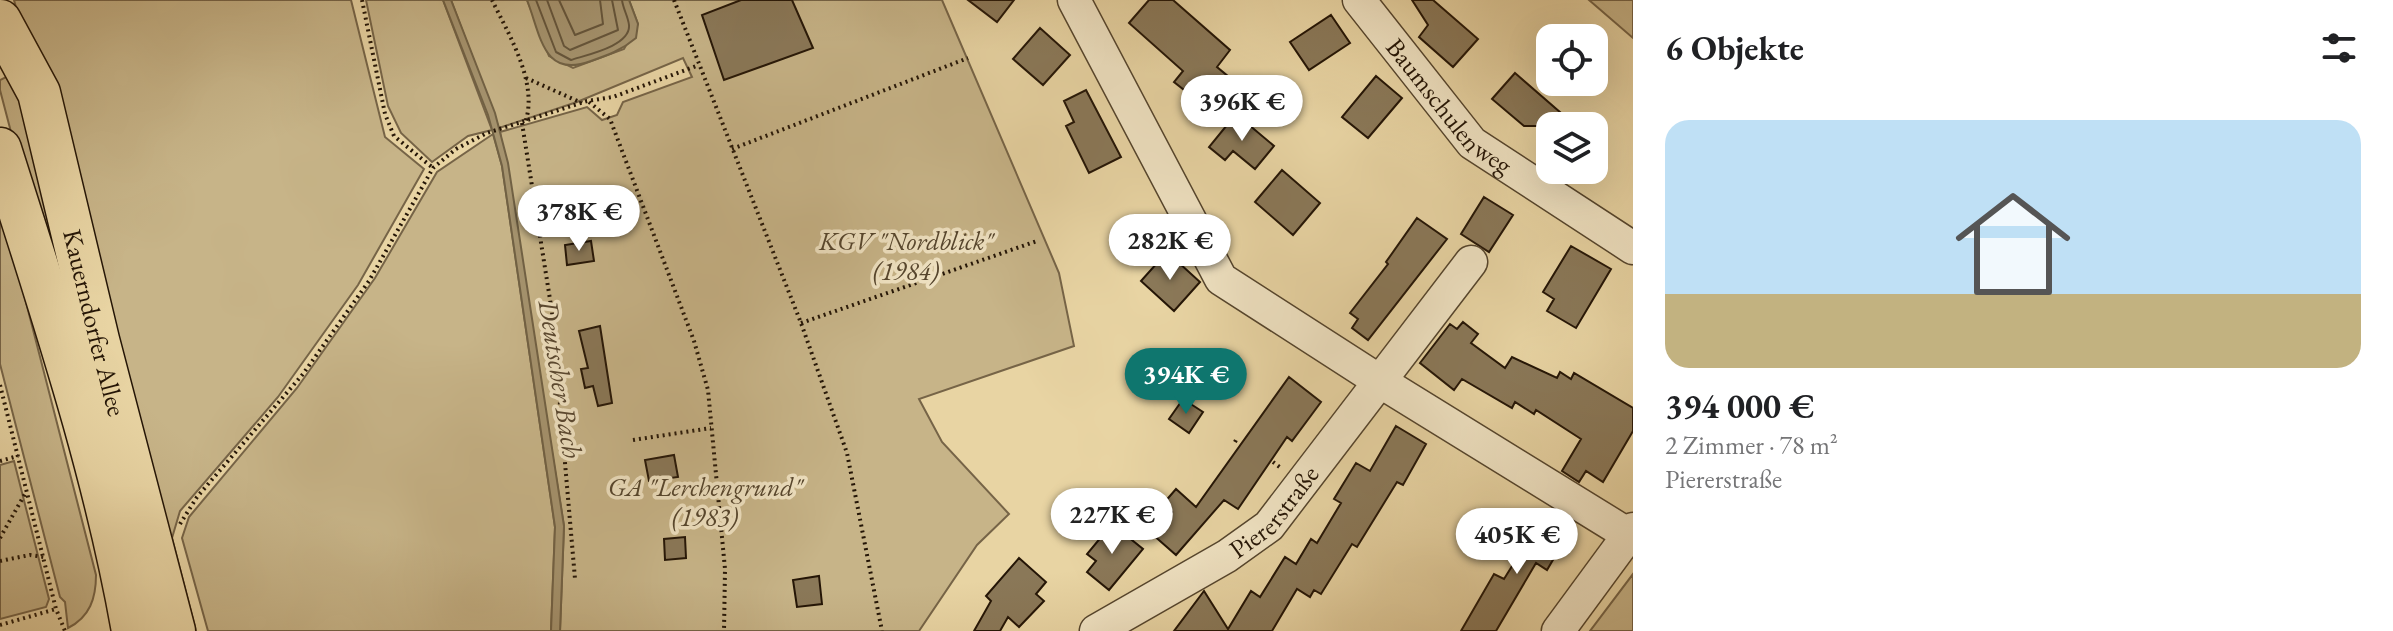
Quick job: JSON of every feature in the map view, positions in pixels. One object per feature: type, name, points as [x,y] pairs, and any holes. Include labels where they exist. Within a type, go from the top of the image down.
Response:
[{"type":"main road","name":"Kauerndorfer Allee","points":[[0,21],[39,93],[98,340],[174,631]]},
{"type":"main road","name":"Kauerndorfer Allee","points":[[0,149],[54,311],[135,630]]},
{"type":"street","points":[[1074,0],[1221,279],[1381,382],[1631,532],[1558,631]]},
{"type":"street","name":"Baumschulenweg","points":[[1359,0],[1472,143],[1633,248]]},
{"type":"street","name":"Piererstraße","points":[[1096,631],[1227,556],[1269,526],[1471,262]]},
{"type":"path","points":[[362,0],[385,114],[394,136],[433,168]]},
{"type":"path","points":[[492,0],[526,78],[532,105],[524,123],[552,312],[575,579]]},
{"type":"path","points":[[674,0],[801,323],[847,453],[882,631]]},
{"type":"path","points":[[732,149],[968,58]]},
{"type":"path","points":[[179,525],[197,497],[303,374],[369,281],[433,168],[456,149],[487,133],[585,102],[613,97],[699,65]]},
{"type":"path","points":[[526,78],[585,102],[610,119],[678,296],[708,390],[725,569],[724,631]]},
{"type":"path","points":[[801,323],[1037,241]]},
{"type":"path","points":[[0,385],[56,609],[65,631]]},
{"type":"path","points":[[633,440],[711,428]]},
{"type":"path","points":[[0,461],[18,456]]},
{"type":"path","points":[[0,538],[27,490]]},
{"type":"path","points":[[0,561],[30,555],[44,557]]},
{"type":"path","points":[[0,625],[56,609]]},
{"type":"green space","points":[[14,0],[351,0],[385,137],[424,169],[358,285],[278,397],[180,511],[172,538],[196,631],[186,631]]},
{"type":"green space","points":[[366,0],[443,0],[492,130],[468,136],[432,162],[401,133],[388,106]]},
{"type":"green space","points":[[451,0],[527,0],[549,56],[573,68],[624,49],[638,24],[629,0],[942,0],[1059,273],[1074,346],[919,399],[942,442],[1009,514],[977,545],[919,631],[560,631],[564,526],[500,132],[587,107],[602,120],[617,115],[623,102],[692,77],[683,58],[577,102],[499,128]]},
{"type":"green space","points":[[1589,0],[1633,0],[1633,38]]},
{"type":"green space","points":[[8,76],[16,80],[128,507],[22,174],[0,90],[0,80]]},
{"type":"green space","points":[[493,134],[502,166],[555,527],[551,631],[208,631],[182,538],[189,517],[297,388],[375,278],[437,172]]},
{"type":"green space","points":[[0,201],[96,575],[95,591],[87,612],[68,628],[65,602],[60,597],[0,364]]},
{"type":"green space","points":[[14,461],[49,599],[46,607],[0,619],[0,465]]},
{"type":"green space","points":[[1633,574],[1633,631],[1590,631]]},
{"type":"water","points":[[443,0],[451,0],[495,113],[508,163],[564,526],[560,631],[551,631],[555,527],[502,166],[488,115]]},
{"type":"water","points":[[527,0],[629,0],[638,24],[636,38],[597,59],[575,65],[563,64],[546,51]]},
{"type":"building","points":[[741,0],[792,0],[813,48],[724,80],[702,15]]},
{"type":"building","points":[[968,0],[1014,0],[997,22]]},
{"type":"building","points":[[1149,0],[1173,0],[1230,50],[1217,67],[1235,82],[1211,111],[1174,82],[1183,71],[1129,23]]},
{"type":"building","points":[[1412,0],[1433,0],[1478,39],[1453,67],[1419,37],[1428,25]]},
{"type":"building","points":[[1331,15],[1350,43],[1309,70],[1290,42]]},
{"type":"building","points":[[1040,28],[1070,55],[1043,85],[1013,59]]},
{"type":"building","points":[[1515,73],[1536,91],[1536,96],[1541,96],[1560,112],[1536,112],[1536,126],[1524,126],[1492,99]]},
{"type":"building","points":[[1376,76],[1402,98],[1368,138],[1342,117]]},
{"type":"building","points":[[1086,90],[1121,157],[1089,173],[1066,126],[1074,122],[1064,101]]},
{"type":"building","points":[[1236,114],[1274,146],[1255,169],[1233,151],[1225,160],[1209,147]]},
{"type":"building","points":[[1282,170],[1320,203],[1293,235],[1255,202]]},
{"type":"building","points":[[1484,197],[1513,215],[1489,252],[1461,234]]},
{"type":"building","points":[[1417,218],[1447,239],[1368,340],[1352,328],[1358,319],[1350,313],[1388,264],[1386,262]]},
{"type":"building","points":[[591,241],[594,261],[567,265],[565,245]]},
{"type":"building","points":[[1571,246],[1611,269],[1576,328],[1547,311],[1554,299],[1543,292]]},
{"type":"building","points":[[1167,252],[1200,282],[1174,311],[1141,281]]},
{"type":"building","points":[[1463,322],[1478,334],[1471,343],[1505,368],[1512,357],[1557,378],[1560,372],[1571,379],[1574,373],[1633,408],[1633,431],[1603,482],[1586,471],[1579,482],[1562,471],[1581,439],[1536,410],[1534,414],[1515,402],[1512,408],[1462,379],[1454,390],[1420,363],[1450,324],[1457,329]]},
{"type":"building","points":[[600,326],[612,403],[598,406],[593,386],[585,388],[581,369],[588,368],[579,331]]},
{"type":"building","points":[[1289,377],[1321,402],[1292,441],[1287,437],[1238,509],[1224,500],[1176,555],[1152,534],[1172,512],[1163,504],[1176,489],[1196,507]]},
{"type":"building","points":[[1183,399],[1203,412],[1189,433],[1169,419]]},
{"type":"building","points":[[1396,426],[1426,444],[1403,485],[1397,482],[1357,547],[1352,544],[1321,594],[1314,590],[1310,597],[1297,589],[1272,631],[1174,631],[1204,591],[1228,629],[1251,591],[1260,597],[1285,557],[1296,564],[1311,539],[1317,543],[1341,503],[1334,499],[1356,463],[1370,471]]},
{"type":"building","points":[[674,455],[678,477],[649,481],[645,460]]},
{"type":"building","points":[[1545,513],[1571,529],[1547,570],[1536,563],[1496,631],[1461,631],[1494,574],[1504,579]]},
{"type":"building","points":[[1112,524],[1143,549],[1109,590],[1087,572],[1096,561],[1087,554]]},
{"type":"building","points":[[685,537],[686,558],[665,560],[664,539]]},
{"type":"building","points":[[1019,558],[1046,582],[1036,594],[1044,601],[1019,627],[1008,617],[1000,631],[974,631],[991,601],[986,596]]},
{"type":"building","points":[[819,576],[822,604],[797,607],[793,580]]},
{"type":"park label","name":"KGV \"Nordblick\" (1984)","points":[[906,256]]},
{"type":"park label","name":"GA \"Lerchengrund\" (1983)","points":[[705,502]]},
{"type":"water label","name":"Deutscher Bach","points":[[561,379]]}]
